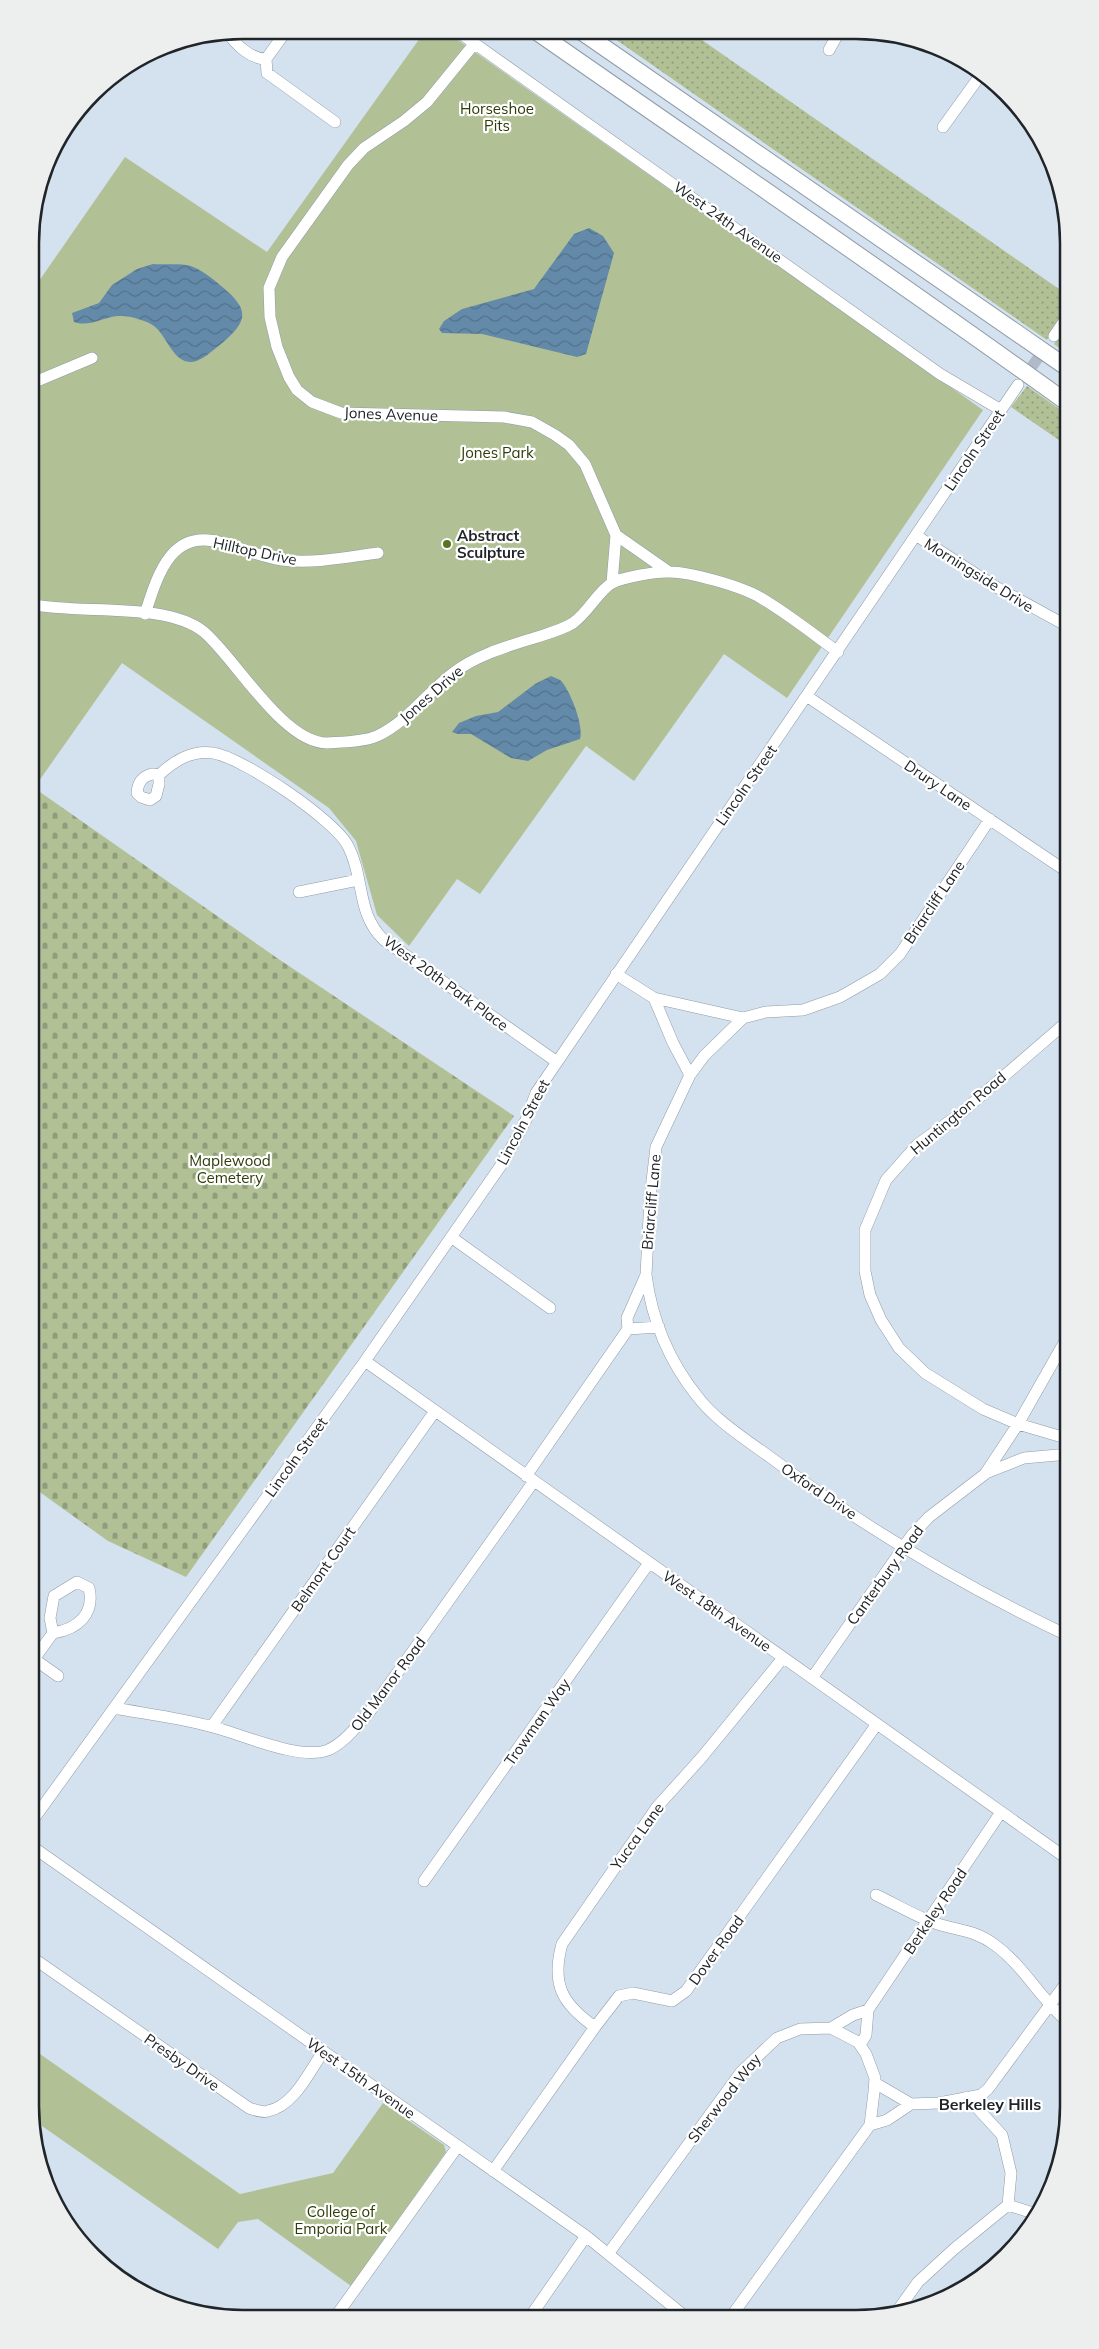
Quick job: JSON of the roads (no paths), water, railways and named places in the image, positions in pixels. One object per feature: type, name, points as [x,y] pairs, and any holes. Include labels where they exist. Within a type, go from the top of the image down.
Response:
[{"type":"highway","points":[[547,39],[875,268],[947,316],[1060,398]]},
{"type":"highway","points":[[592,39],[1060,363]]},
{"type":"street","points":[[233,39],[243,50],[260,59],[266,59]]},
{"type":"street","points":[[280,39],[266,59],[267,73],[335,122]]},
{"type":"street","name":"West 24th Avenue","points":[[469,39],[940,374],[1001,410]]},
{"type":"street","points":[[829,50],[835,39]]},
{"type":"street","name":"Jones Avenue","points":[[475,43],[427,102],[404,121],[364,148],[348,165],[282,258],[269,288],[270,317],[277,347],[289,377],[297,390],[312,402],[341,413],[504,417],[532,422],[569,445],[585,464],[616,535]]},
{"type":"street","points":[[944,127],[978,79]]},
{"type":"street","points":[[1054,336],[1060,327]]},
{"type":"street","points":[[39,380],[92,358]]},
{"type":"street","name":"Lincoln Street","points":[[39,1812],[364,1361],[504,1161],[526,1120],[536,1094],[557,1062],[808,697],[1018,385]]},
{"type":"street","points":[[616,535],[669,572]]},
{"type":"street","points":[[616,535],[612,583],[644,575],[669,572],[742,590],[755,595],[838,652]]},
{"type":"street","name":"Morningside Drive","points":[[917,536],[996,587],[1060,622]]},
{"type":"street","name":"Hilltop Drive","points":[[145,614],[161,572],[172,553],[182,544],[198,540],[222,542],[248,552],[282,560],[304,561],[378,553]]},
{"type":"street","name":"Jones Drive","points":[[39,605],[170,617],[202,631],[220,647],[250,686],[284,721],[304,735],[323,743],[352,742],[376,736],[398,722],[450,675],[472,660],[573,623],[612,583]]},
{"type":"street","name":"Drury Lane","points":[[808,697],[1060,866]]},
{"type":"street","name":"West 20th Park Place","points":[[159,775],[169,766],[195,753],[229,756],[247,765],[313,810],[336,828],[348,846],[373,929],[384,940],[557,1062]]},
{"type":"street","name":"Briarcliff Lane","points":[[530,1478],[628,1329],[627,1318],[646,1275],[650,1198],[656,1147],[690,1075],[704,1056],[743,1018],[766,1012],[803,1010],[840,997],[880,974],[900,954],[990,819]]},
{"type":"street","points":[[299,892],[358,880]]},
{"type":"street","points":[[616,974],[654,998],[743,1018]]},
{"type":"street","points":[[654,998],[673,1043],[690,1075]]},
{"type":"street","name":"Huntington Road","points":[[1060,1028],[961,1113],[918,1144],[886,1180],[865,1230],[865,1271],[870,1295],[881,1320],[899,1348],[925,1373],[983,1409],[1018,1424],[1060,1436]]},
{"type":"street","points":[[450,1237],[550,1308]]},
{"type":"street","name":"Oxford Drive","points":[[646,1275],[649,1296],[663,1341],[698,1398],[730,1427],[796,1477],[952,1578],[1060,1632]]},
{"type":"street","points":[[628,1329],[659,1327]]},
{"type":"street","name":"Canterbury Road","points":[[812,1678],[902,1547],[929,1517],[984,1474],[1018,1424],[1060,1350]]},
{"type":"street","name":"West 18th Avenue","points":[[364,1361],[1060,1854]]},
{"type":"street","name":"Belmont Court","points":[[212,1726],[435,1411]]},
{"type":"street","points":[[984,1474],[1024,1458],[1060,1455]]},
{"type":"street","name":"Old Manor Road","points":[[114,1708],[212,1726],[279,1748],[312,1752],[328,1750],[344,1740],[368,1714],[530,1478]]},
{"type":"street","name":"Trowman Way","points":[[424,1881],[649,1563]]},
{"type":"street","points":[[39,1650],[53,1633],[68,1629],[86,1617],[91,1595],[89,1588],[77,1582],[54,1596],[50,1618],[53,1633]]},
{"type":"street","name":"Yucca Lane","points":[[595,2027],[564,2000],[557,1982],[558,1960],[562,1944],[656,1806],[702,1757],[784,1658]]},
{"type":"street","points":[[39,1665],[58,1676]]},
{"type":"street","name":"Dover Road","points":[[493,2171],[595,2027],[620,1996],[633,1993],[672,2001],[686,1991],[877,1724]]},
{"type":"street","name":"Berkeley Road","points":[[860,2045],[866,2035],[868,2010],[1001,1812]]},
{"type":"street","name":"West 15th Avenue","points":[[39,1852],[586,2236],[678,2310]]},
{"type":"street","points":[[876,1894],[929,1921],[969,1930],[995,1945],[1019,1968],[1050,2007],[1060,2016]]},
{"type":"street","name":"Presby Drive","points":[[39,1962],[249,2108],[267,2112],[282,2106],[294,2094],[323,2052]]},
{"type":"street","points":[[874,2083],[912,2104],[939,2103],[981,2095],[988,2089],[1060,1991]]},
{"type":"street","points":[[831,2028],[853,2015],[868,2010]]},
{"type":"street","name":"Sherwood Way","points":[[608,2254],[741,2072],[762,2050],[777,2038],[800,2029],[831,2028],[850,2037],[860,2045]]},
{"type":"street","points":[[736,2310],[870,2125],[874,2083],[866,2054],[860,2045]]},
{"type":"street","points":[[902,2305],[918,2282],[954,2249],[1008,2205],[1010,2173],[1002,2135],[967,2097]]},
{"type":"street","points":[[870,2125],[888,2120],[912,2104]]},
{"type":"street","points":[[340,2310],[458,2146]]},
{"type":"street","points":[[1008,2205],[1030,2212]]},
{"type":"street","points":[[535,2310],[586,2236]]},
{"type":"water","points":[[589,228],[603,236],[614,253],[586,354],[577,357],[482,334],[442,333],[439,329],[444,321],[462,309],[534,289],[574,234]]},
{"type":"water","points":[[153,264],[195,267],[220,285],[241,307],[241,320],[231,335],[200,360],[192,362],[180,358],[175,354],[159,330],[148,322],[139,319],[116,316],[86,323],[74,322],[72,313],[99,303],[112,285],[137,269]]},
{"type":"water","points":[[551,676],[559,679],[566,687],[576,710],[581,733],[580,739],[547,750],[528,761],[511,758],[471,734],[452,732],[459,723],[476,716],[498,712],[535,684]]},
{"type":"tunnel","points":[[1022,380],[1054,336]]},
{"type":"place","name":"Abstract Sculpture","points":[[447,544]]},
{"type":"district","name":"Berkeley Hills","points":[[990,2104]]},
{"type":"park label","name":"Horseshoe Pits","points":[[497,116]]},
{"type":"park label","name":"Jones Park","points":[[497,452]]},
{"type":"park label","name":"Maplewood Cemetery","points":[[230,1168]]},
{"type":"park label","name":"College of Emporia Park","points":[[341,2220]]}]
